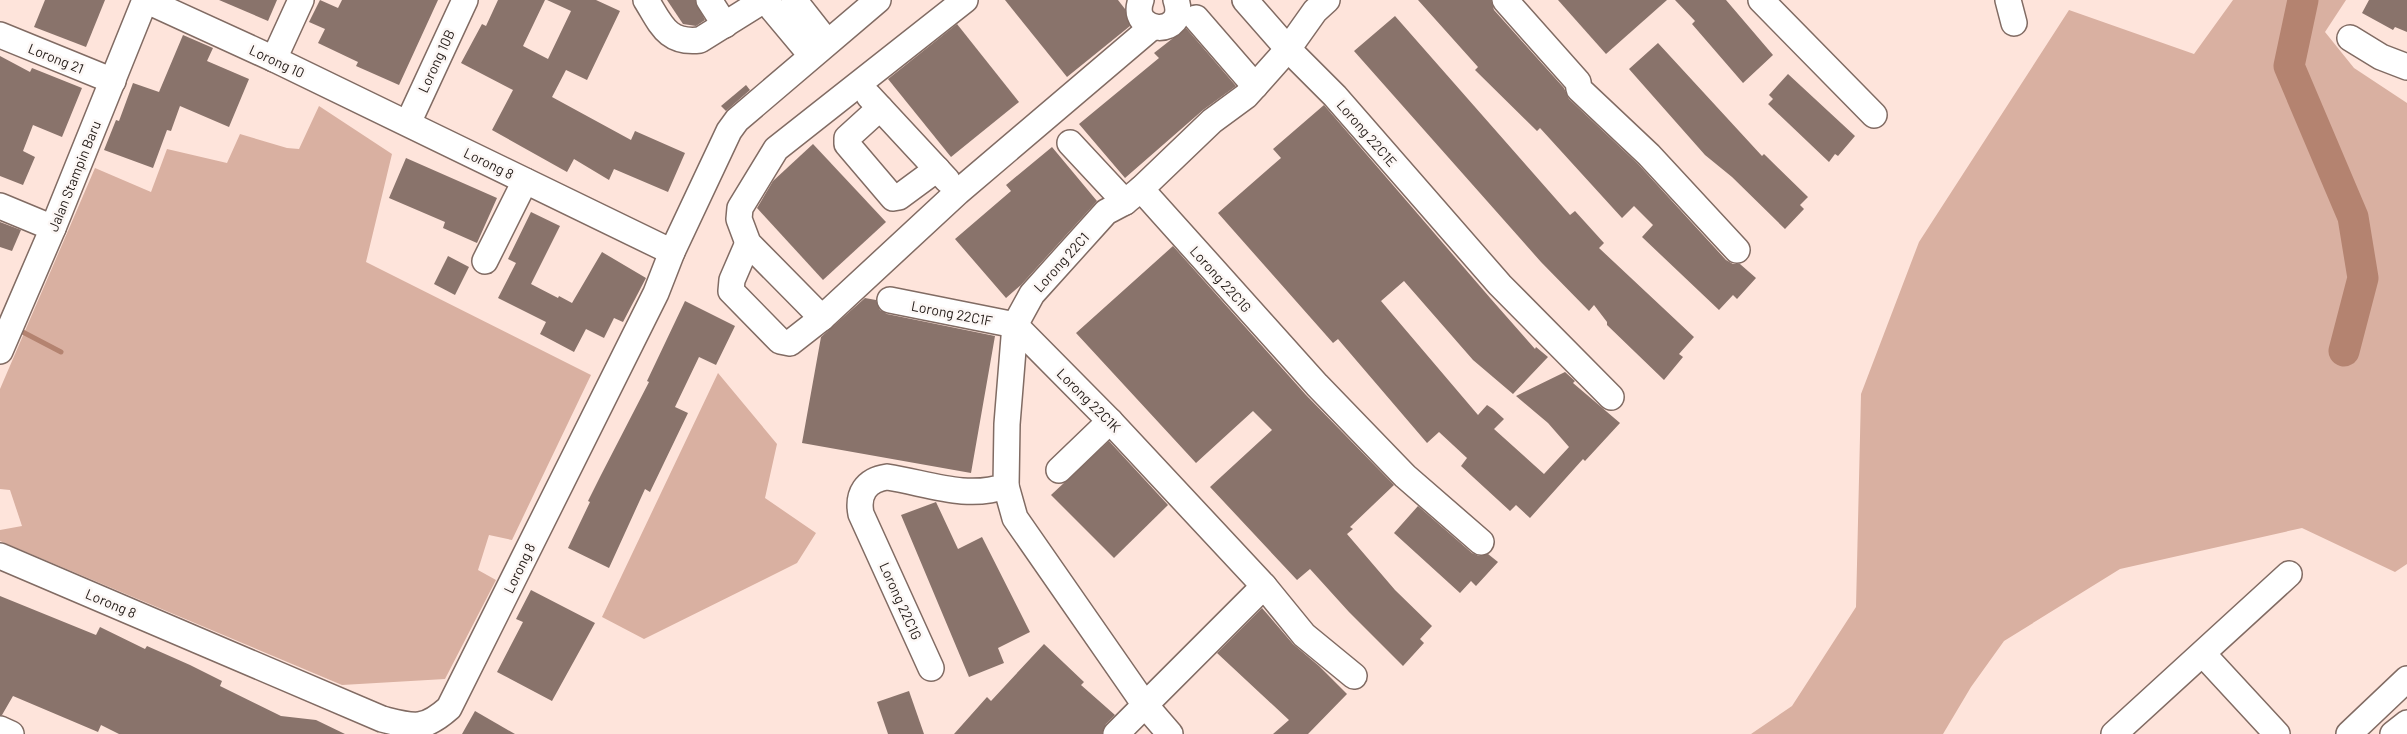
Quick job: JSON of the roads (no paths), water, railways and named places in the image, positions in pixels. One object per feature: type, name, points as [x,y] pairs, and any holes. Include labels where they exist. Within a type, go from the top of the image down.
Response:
[{"type":"street","name":"Lorong 10","points":[[144,0],[408,123]]},
{"type":"street","name":"Jalan Stampin Baru","points":[[0,351],[53,228],[144,0]]},
{"type":"street","points":[[274,59],[301,0]]},
{"type":"street","name":"Lorong 10B","points":[[408,123],[465,0]]},
{"type":"street","points":[[646,0],[669,35],[677,39],[700,40],[764,0],[819,49]]},
{"type":"street","points":[[709,0],[725,25]]},
{"type":"street","points":[[794,0],[819,49]]},
{"type":"street","points":[[672,252],[728,130],[746,111],[878,0]]},
{"type":"street","points":[[822,318],[748,243],[739,219],[740,208],[776,149],[857,83],[965,0]]},
{"type":"street","points":[[1141,0],[1139,9],[1141,16],[1152,27]]},
{"type":"street","points":[[748,243],[732,280],[731,291],[780,341],[790,343],[822,318],[958,192],[1152,27],[1167,27],[1173,22],[1179,8],[1177,0]]},
{"type":"street","name":"Lorong 22C1E","points":[[1245,0],[1288,49],[1335,96],[1500,285],[1611,397]]},
{"type":"street","name":"Lorong 22C1","points":[[1170,734],[1145,705],[1015,518],[1006,486],[1006,424],[1015,325],[1032,294],[1106,212],[1133,196],[1212,122],[1246,96],[1288,49],[1315,11],[1327,0]]},
{"type":"street","points":[[1505,0],[1578,82],[1579,89],[1649,155],[1737,250]]},
{"type":"street","points":[[1761,0],[1874,115]]},
{"type":"street","points":[[1196,18],[1255,86]]},
{"type":"street","name":"Lorong 21","points":[[0,34],[113,81]]},
{"type":"street","points":[[2350,38],[2381,57],[2407,68]]},
{"type":"street","points":[[857,83],[958,192]]},
{"type":"street","points":[[880,108],[847,138],[847,144],[893,198],[899,197],[936,169]]},
{"type":"street","name":"Lorong 8","points":[[0,556],[382,719],[413,727],[434,721],[449,708],[656,293],[672,252],[408,123]]},
{"type":"street","name":"Lorong 22C1G","points":[[1070,143],[1133,196],[1302,368],[1404,476],[1481,542]]},
{"type":"street","points":[[485,261],[525,181]]},
{"type":"street","points":[[0,206],[53,228]]},
{"type":"street","name":"Lorong 22C1F","points":[[890,300],[1015,325]]},
{"type":"street","name":"Lorong 22C1K","points":[[1015,325],[1162,475],[1178,496],[1264,586],[1304,635],[1354,676]]},
{"type":"street","points":[[1059,470],[1110,421]]},
{"type":"street","name":"Lorong 22C1G","points":[[931,668],[861,514],[859,501],[864,490],[876,479],[887,477],[960,492],[992,491],[1006,486]]},
{"type":"street","points":[[2114,734],[2289,574]]},
{"type":"street","points":[[1116,734],[1264,586]]},
{"type":"street","points":[[2203,654],[2277,734]]},
{"type":"street","points":[[2349,734],[2407,679]]},
{"type":"street","points":[[0,730],[11,734]]},
{"type":"waterway","points":[[2303,0],[2289,66],[2353,217],[2363,278],[2344,351]]},
{"type":"waterway","points":[[17,329],[61,352]]}]
